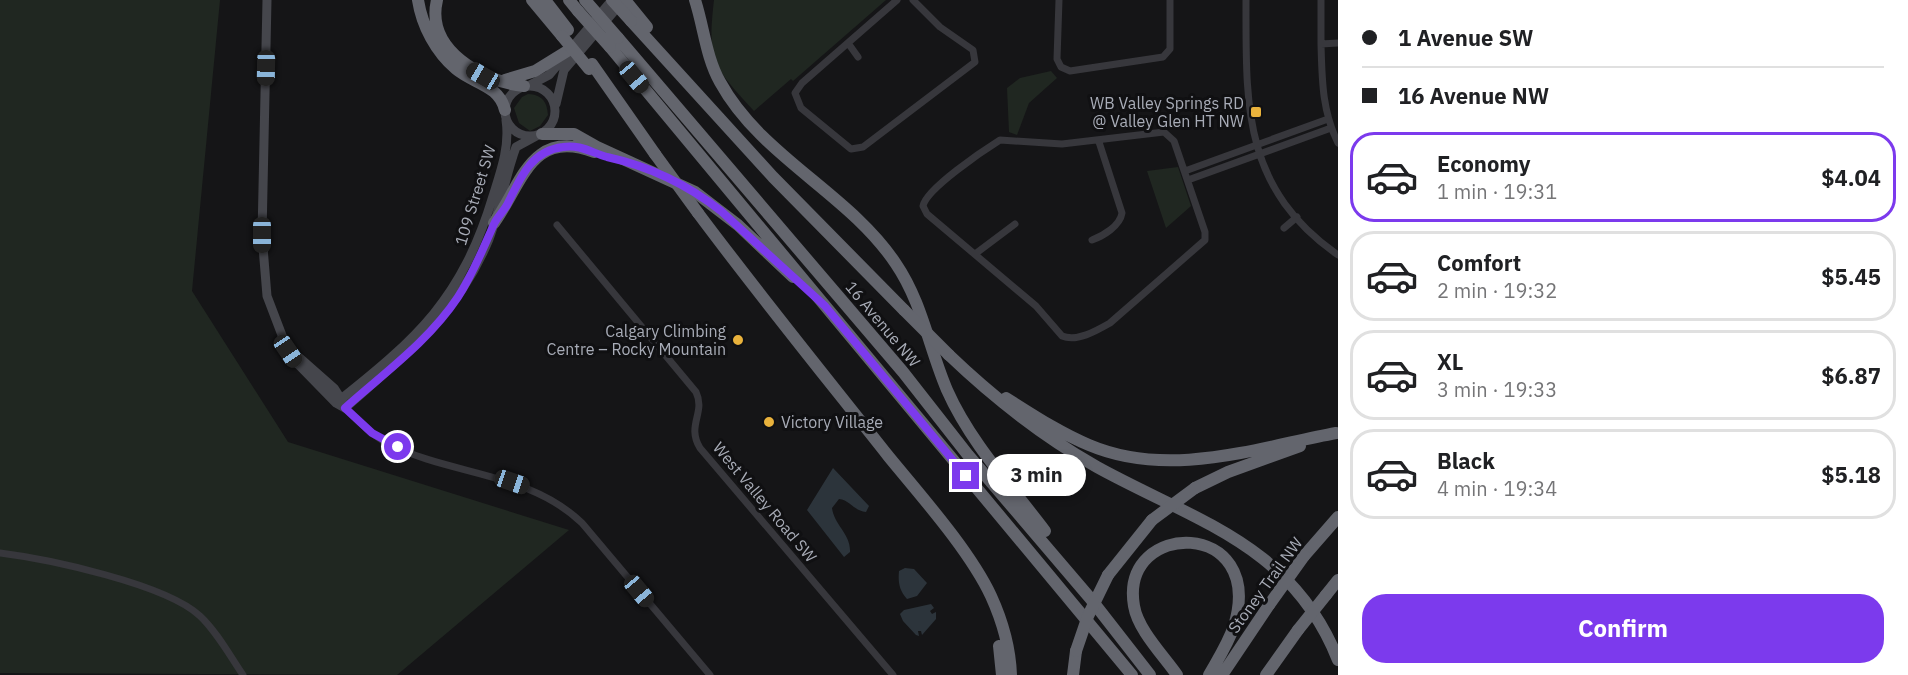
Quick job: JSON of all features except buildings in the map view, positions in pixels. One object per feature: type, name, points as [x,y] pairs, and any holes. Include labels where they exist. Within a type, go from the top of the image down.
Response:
[{"type":"highway","points":[[418,0],[427,30],[442,53],[458,70],[497,93],[506,115]]},
{"type":"highway","points":[[437,0],[437,26],[446,42],[468,67],[498,83],[526,86]]},
{"type":"highway","points":[[532,0],[565,33]]},
{"type":"highway","points":[[545,0],[565,33],[625,111],[698,213],[793,338],[941,522],[976,571],[991,595],[1004,630],[1011,675]]},
{"type":"highway","name":"16 Avenue NW","points":[[569,0],[614,43],[1070,573],[1150,675]]},
{"type":"highway","name":"16 Avenue NW","points":[[585,0],[614,43],[825,306],[1132,675]]},
{"type":"highway","points":[[612,0],[634,18],[691,86],[773,177],[986,390],[1058,443],[1105,471],[1225,531],[1261,555],[1286,577],[1307,604],[1338,660]]},
{"type":"highway","points":[[624,0],[634,18]]},
{"type":"highway","points":[[695,0],[714,71],[728,96],[754,129],[856,220],[895,262],[912,292],[947,390],[961,417],[977,442],[1061,553],[1070,573]]},
{"type":"highway","points":[[483,76],[506,80],[524,76],[569,50]]},
{"type":"highway","points":[[540,134],[574,134],[702,197],[738,225],[825,306]]},
{"type":"highway","points":[[495,223],[521,174],[545,152],[572,146],[628,161]]},
{"type":"highway","points":[[949,355],[993,389],[1062,432],[1090,446],[1135,459],[1180,461],[1218,456],[1337,432]]},
{"type":"highway","points":[[1072,675],[1076,651],[1088,616],[1108,575],[1152,520],[1195,488],[1228,472],[1337,432]]},
{"type":"highway","name":"Stoney Trail NW","points":[[1222,675],[1269,605],[1305,556],[1338,517]]},
{"type":"highway","points":[[1177,675],[1139,620],[1134,608],[1132,592],[1137,574],[1147,559],[1173,542],[1189,541],[1215,549],[1227,561],[1238,585],[1233,627],[1209,675]]},
{"type":"highway","points":[[976,571],[996,631],[1002,675]]},
{"type":"highway","points":[[1266,675],[1338,580]]},
{"type":"street","points":[[267,0],[262,256],[267,296],[283,335],[299,357],[372,433],[398,447],[530,489],[560,505],[582,523],[710,675]]},
{"type":"street","points":[[612,0],[549,75],[509,97],[506,115],[519,134],[540,134],[552,124],[564,69],[624,0]]},
{"type":"street","points":[[897,0],[798,86],[795,96],[801,108],[847,147],[857,150],[975,62],[972,48],[940,27],[913,0]]},
{"type":"street","points":[[1059,0],[1057,59],[1061,68],[1070,71],[1163,57],[1170,47],[1170,0]]},
{"type":"street","points":[[1246,0],[1246,92],[1259,153],[1275,186],[1297,217],[1338,255]]},
{"type":"street","points":[[1322,0],[1322,88],[1328,118],[1338,143]]},
{"type":"street","points":[[848,43],[858,57]]},
{"type":"street","points":[[1322,44],[1338,44]]},
{"type":"street","points":[[526,86],[546,91],[555,107]]},
{"type":"street","name":"109 Street SW","points":[[341,403],[419,332],[463,274],[484,227],[501,171],[508,130],[506,115]]},
{"type":"street","points":[[1185,171],[1328,118]]},
{"type":"street","points":[[1188,180],[1331,128]]},
{"type":"street","name":"109 Street SW","points":[[341,403],[410,353],[438,323],[475,270],[495,223],[516,147],[540,134]]},
{"type":"street","points":[[1169,134],[1174,141],[1205,232],[1204,242],[1115,318],[1095,331],[1069,339],[1062,336],[1036,306],[927,214],[923,206],[926,197],[1000,140],[1062,144],[1099,142],[1169,134]]},
{"type":"street","points":[[1092,240],[1101,237],[1119,222],[1122,213],[1099,142]]},
{"type":"street","points":[[1284,228],[1297,217]]},
{"type":"street","points":[[975,254],[1015,224]]},
{"type":"street","name":"West Valley Road SW","points":[[557,225],[696,392],[699,405],[694,433],[700,447],[893,675]]},
{"type":"street","points":[[0,553],[29,557],[159,591],[181,601],[201,617],[243,675]]},
{"type":"shaded area","points":[[0,0],[220,0],[192,291],[288,442],[569,530],[397,675],[0,673]]},
{"type":"shaded area","points":[[714,0],[886,0],[793,81],[791,79],[754,111],[729,83],[716,62],[712,37]]},
{"type":"shaded area","points":[[1051,71],[1057,78],[1029,103],[1017,135],[1009,132],[1007,88],[1020,78]]},
{"type":"shaded area","points":[[528,94],[543,100],[548,115],[540,126],[530,131],[519,123],[514,108],[522,97]]},
{"type":"shaded area","points":[[1178,167],[1191,206],[1166,228],[1147,171]]},
{"type":"shaded area","points":[[833,468],[869,506],[866,512],[839,499],[832,508],[850,546],[850,552],[844,557],[807,510]]},
{"type":"shaded area","points":[[905,568],[914,569],[927,583],[917,596],[907,599],[901,589],[899,579],[899,571]]},
{"type":"shaded area","points":[[931,604],[934,608],[930,611],[932,614],[936,612],[936,619],[922,635],[921,631],[918,631],[919,636],[916,635],[903,621],[900,614],[904,610]]},
{"type":"place","name":"WB Valley Springs RD @ Valley Glen HT NW","points":[[1256,112]]},
{"type":"place","name":"Calgary Climbing Centre – Rocky Mountain","points":[[738,340]]},
{"type":"place","name":"Victory Village","points":[[769,422]]},
{"type":"route","points":[[398,447],[372,433],[345,408],[414,349],[445,315],[475,270],[495,223],[521,174],[531,162],[555,148],[572,146],[628,161],[659,174],[702,197],[738,225],[825,306],[966,476]]}]
